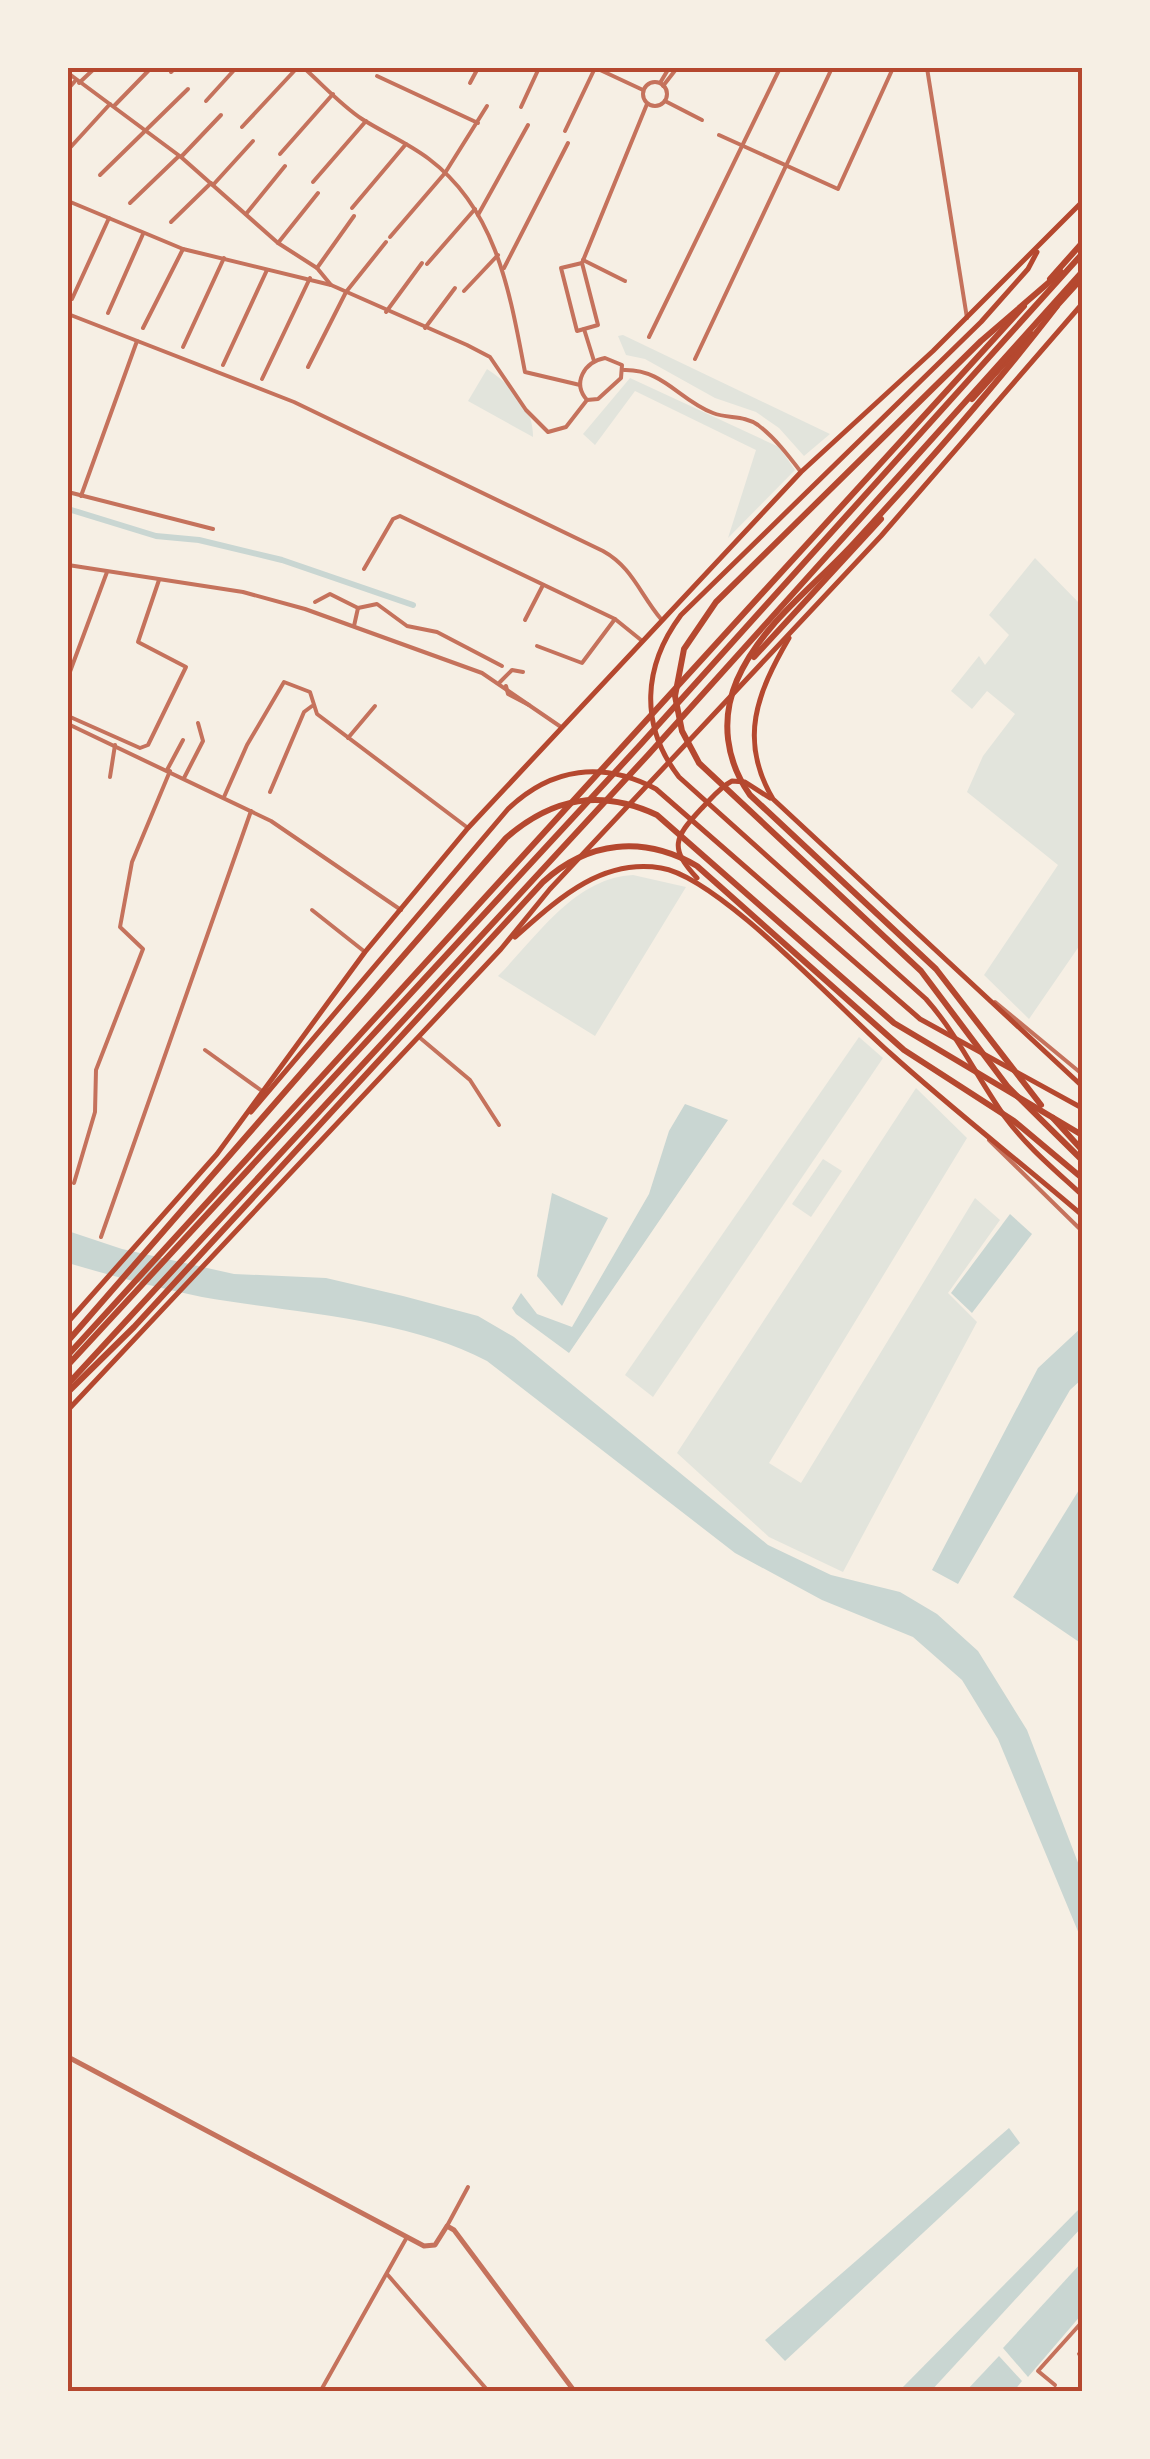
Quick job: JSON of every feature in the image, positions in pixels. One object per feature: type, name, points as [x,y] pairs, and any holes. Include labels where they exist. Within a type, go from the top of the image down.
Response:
[{"type":"highway","points":[[68,1355],[1082,243]]},
{"type":"highway","points":[[1082,254],[982,341],[716,602],[684,650],[674,696],[682,731],[711,778],[910,959],[958,1014],[1008,1087],[1082,1160]]},
{"type":"highway","points":[[68,1365],[641,744],[1082,254]]},
{"type":"highway","points":[[1082,274],[975,410],[906,486],[848,559],[740,674],[728,713],[732,762],[750,795],[936,969],[1042,1106],[1082,1150]]},
{"type":"highway","points":[[68,1388],[1082,274]]},
{"type":"highway","points":[[68,1388],[1082,274]]},
{"type":"highway","points":[[68,1341],[506,838],[534,816],[582,798],[610,798],[657,815],[883,1015],[1082,1134]]},
{"type":"highway","points":[[68,1388],[158,1301],[530,895],[567,862],[610,847],[658,848],[697,866],[904,1050],[1014,1120],[1082,1178]]},
{"type":"main road","points":[[239,1126],[365,952],[468,828],[560,727],[801,472],[967,318],[1082,202]]},
{"type":"main road","points":[[1041,245],[1028,269],[981,322],[681,615],[657,655],[650,703],[661,752],[678,777],[926,999],[949,1026],[1005,1118],[1082,1195]]},
{"type":"main road","points":[[68,1410],[501,949],[563,875],[792,631],[1082,304]]},
{"type":"main road","points":[[772,800],[756,764],[752,722],[762,687],[792,631]]},
{"type":"main road","points":[[68,1322],[146,1236],[508,809],[536,786],[576,772],[617,772],[671,800],[920,1019],[1082,1108]]},
{"type":"main road","points":[[1082,1086],[772,800],[746,782],[732,781],[685,826],[678,838],[679,854],[699,880],[1082,1215]]},
{"type":"main road","points":[[501,949],[568,892],[608,872],[657,867],[699,880]]},
{"type":"street","points":[[68,89],[94,68]]},
{"type":"street","points":[[68,150],[151,68]]},
{"type":"street","points":[[206,100],[236,68]]},
{"type":"street","points":[[242,127],[301,68],[366,121],[445,173],[476,212],[504,268],[525,372],[580,385]]},
{"type":"street","points":[[470,83],[478,68]]},
{"type":"street","points":[[521,107],[539,68]]},
{"type":"street","points":[[566,131],[595,68],[643,90],[648,104],[583,262],[598,325],[577,331],[561,268],[583,262],[626,282]]},
{"type":"street","points":[[665,101],[662,84],[670,68]]},
{"type":"street","points":[[643,90],[648,84],[662,84],[677,68]]},
{"type":"street","points":[[649,337],[780,68]]},
{"type":"street","points":[[695,359],[832,68]]},
{"type":"street","points":[[719,135],[838,189],[893,68]]},
{"type":"street","points":[[927,68],[967,318]]},
{"type":"street","points":[[68,73],[180,156],[278,244],[317,268],[332,285]]},
{"type":"street","points":[[377,76],[478,123]]},
{"type":"street","points":[[100,175],[188,89]]},
{"type":"street","points":[[280,154],[333,94]]},
{"type":"street","points":[[648,104],[665,101],[702,120]]},
{"type":"street","points":[[308,367],[346,292],[445,173],[486,106]]},
{"type":"street","points":[[130,203],[221,115]]},
{"type":"street","points":[[313,182],[366,121]]},
{"type":"street","points":[[386,312],[424,264],[476,212],[528,125]]},
{"type":"street","points":[[171,222],[253,141]]},
{"type":"street","points":[[504,268],[568,143]]},
{"type":"street","points":[[352,208],[406,144]]},
{"type":"street","points":[[246,214],[285,166]]},
{"type":"street","points":[[278,244],[318,193]]},
{"type":"street","points":[[68,201],[183,249],[332,285],[490,358],[526,410],[548,432],[566,427],[587,400],[598,399],[621,378],[624,370]]},
{"type":"street","points":[[317,268],[354,216]]},
{"type":"street","points":[[72,299],[109,218]]},
{"type":"street","points":[[108,314],[143,234]]},
{"type":"street","points":[[143,328],[183,249]]},
{"type":"street","points":[[464,290],[498,254]]},
{"type":"street","points":[[183,347],[224,258]]},
{"type":"street","points":[[223,365],[268,268]]},
{"type":"street","points":[[262,379],[310,278]]},
{"type":"street","points":[[425,329],[455,288]]},
{"type":"street","points":[[68,314],[294,402],[616,558],[629,568],[640,594],[661,619]]},
{"type":"street","points":[[584,329],[594,361]]},
{"type":"street","points":[[82,496],[137,341]]},
{"type":"street","points":[[587,400],[580,385],[585,369],[594,361],[615,360],[624,370],[660,376],[684,398],[715,414],[746,418],[769,435],[801,472]]},
{"type":"street","points":[[68,492],[213,530]]},
{"type":"street","points":[[364,569],[393,519],[400,516],[615,619],[641,640]]},
{"type":"street","points":[[68,566],[260,596],[354,626],[500,682],[560,727]]},
{"type":"street","points":[[68,677],[107,572]]},
{"type":"street","points":[[68,716],[140,748],[148,746],[186,667],[138,642],[160,580]]},
{"type":"street","points":[[524,620],[543,585]]},
{"type":"street","points":[[315,602],[330,594],[358,608],[382,605],[407,626],[436,632],[470,653],[502,666]]},
{"type":"street","points":[[354,626],[358,608]]},
{"type":"street","points":[[537,646],[582,663],[615,619]]},
{"type":"street","points":[[500,682],[508,671],[522,672]]},
{"type":"street","points":[[224,798],[282,684],[310,692],[312,706],[348,738],[468,828]]},
{"type":"street","points":[[270,792],[304,712],[312,706]]},
{"type":"street","points":[[348,738],[375,706]]},
{"type":"street","points":[[184,778],[204,741],[198,723]]},
{"type":"street","points":[[68,724],[251,811],[401,910]]},
{"type":"street","points":[[74,1183],[95,1112],[96,1070],[143,950],[120,927],[127,881],[168,770],[184,740]]},
{"type":"street","points":[[110,777],[115,745]]},
{"type":"street","points":[[101,1237],[251,811]]},
{"type":"street","points":[[312,910],[365,952]]},
{"type":"street","points":[[995,1002],[1082,1074]]},
{"type":"street","points":[[419,1037],[470,1080],[499,1125]]},
{"type":"street","points":[[206,1050],[262,1091]]},
{"type":"street","points":[[954,1106],[1082,1231]]},
{"type":"street","points":[[68,2057],[430,2248],[468,2187]]},
{"type":"street","points":[[447,2226],[508,2299],[576,2392]]},
{"type":"street","points":[[320,2392],[407,2237]]},
{"type":"street","points":[[386,2274],[488,2392]]},
{"type":"street","points":[[1055,2385],[1038,2371],[1082,2322]]},
{"type":"shaded area","points":[[623,335],[830,434],[804,456],[779,428],[756,412],[715,398],[645,359],[626,355],[618,336]]},
{"type":"shaded area","points":[[487,369],[505,382],[525,406],[533,437],[468,401]]},
{"type":"shaded area","points":[[630,378],[779,447],[795,470],[728,538],[756,450],[635,391],[595,445],[583,434]]},
{"type":"shaded area","points":[[1035,558],[1082,606],[1082,942],[1029,1019],[984,975],[1058,865],[967,792],[983,756],[1015,714],[987,691],[972,709],[951,691],[979,656],[985,665],[1009,635],[989,615]]},
{"type":"shaded area","points":[[633,875],[686,887],[595,1036],[498,976],[575,898],[612,879]]},
{"type":"shaded area","points":[[859,1037],[883,1058],[653,1397],[625,1375]]},
{"type":"shaded area","points":[[916,1088],[967,1138],[769,1463],[801,1483],[975,1198],[1000,1220],[948,1293],[977,1322],[843,1572],[769,1537],[677,1453]]},
{"type":"shaded area","points":[[685,1104],[728,1120],[569,1353],[512,1308],[521,1293],[537,1314],[572,1327],[649,1194],[669,1131]]},
{"type":"shaded area","points":[[823,1159],[842,1171],[811,1217],[792,1204]]},
{"type":"shaded area","points":[[552,1193],[608,1218],[562,1306],[537,1276]]},
{"type":"shaded area","points":[[1010,1214],[1032,1234],[972,1313],[951,1293]]},
{"type":"shaded area","points":[[68,1231],[122,1249],[234,1274],[326,1278],[478,1316],[514,1337],[768,1545],[831,1575],[900,1592],[937,1614],[978,1651],[1027,1730],[1082,1873],[1082,1941],[998,1739],[962,1680],[913,1637],[822,1600],[735,1553],[487,1361],[421,1335],[385,1326],[202,1297],[68,1263]]},
{"type":"shaded area","points":[[1082,1327],[1082,1379],[1070,1390],[958,1584],[932,1570],[1038,1368]]},
{"type":"shaded area","points":[[1082,1485],[1082,1644],[1013,1597]]},
{"type":"shaded area","points":[[1009,2128],[1020,2143],[785,2361],[765,2340]]},
{"type":"shaded area","points":[[1082,2206],[1082,2227],[931,2391],[899,2391]]},
{"type":"shaded area","points":[[1082,2262],[1082,2314],[1028,2377],[1003,2348]]},
{"type":"shaded area","points":[[999,2356],[1022,2381],[1014,2391],[966,2391]]},
{"type":"waterway","points":[[68,509],[156,536],[199,540],[282,560],[413,605]]}]
